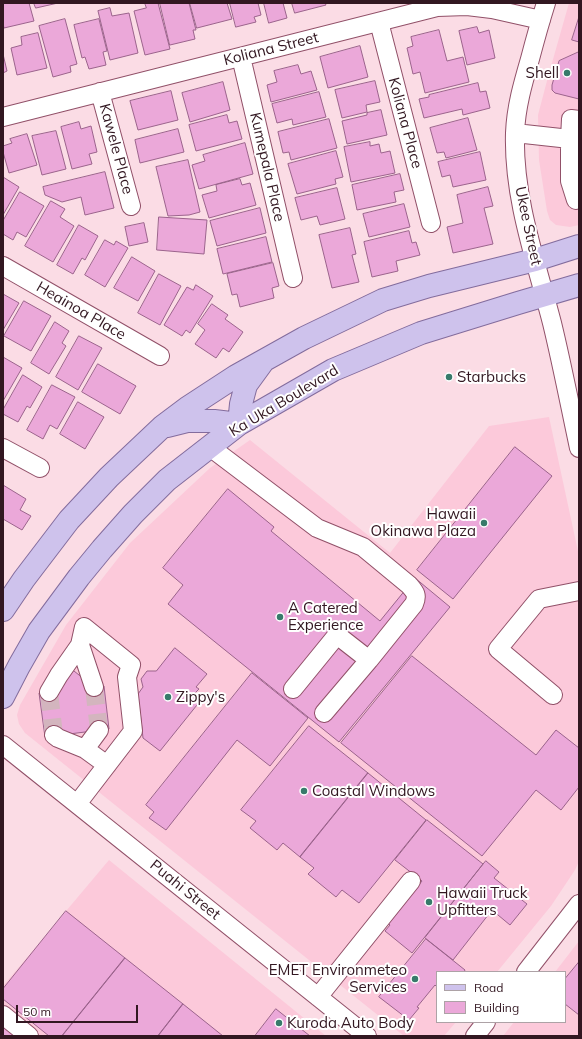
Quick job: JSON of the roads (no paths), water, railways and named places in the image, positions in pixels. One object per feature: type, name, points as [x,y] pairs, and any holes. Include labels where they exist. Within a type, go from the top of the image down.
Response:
[{"type":"main road","points":[[3,610],[24,579],[70,520],[109,477],[163,426],[236,376],[304,338],[383,300],[429,286],[535,260],[579,246]]},
{"type":"main road","name":"Ka Uka Boulevard","points":[[3,697],[19,666],[40,631],[79,577],[102,549],[133,514],[167,480],[239,424],[333,370],[421,333],[579,285]]},
{"type":"main road","points":[[163,426],[187,421],[214,421],[239,424],[241,404],[246,385],[265,360]]},
{"type":"street","name":"Ukee Street","points":[[546,3],[522,85],[517,111],[515,133],[518,186],[529,236],[552,324],[579,448]]},
{"type":"street","name":"Koliana Street","points":[[3,117],[437,8],[467,6],[492,9],[541,20]]},
{"type":"street","name":"Koliana Place","points":[[379,22],[431,223]]},
{"type":"street","name":"Kumepala Place","points":[[240,57],[293,278]]},
{"type":"street","name":"Kawele Place","points":[[100,92],[130,206]]},
{"type":"street","points":[[579,120],[571,119],[573,143],[570,181],[576,200],[579,199]]},
{"type":"street","points":[[515,133],[573,143]]},
{"type":"street","name":"Heainoa Place","points":[[3,266],[160,356]]},
{"type":"street","points":[[210,447],[316,528],[363,547],[409,585],[415,592],[416,599],[414,604],[324,713]]},
{"type":"street","points":[[3,448],[40,468]]},
{"type":"street","points":[[553,695],[498,649],[539,599],[579,591]]},
{"type":"street","points":[[49,692],[80,645],[84,627],[131,665],[127,677],[133,731],[77,804]]},
{"type":"street","points":[[294,689],[337,635],[369,660]]},
{"type":"street","points":[[80,645],[94,687]]},
{"type":"street","points":[[85,749],[99,730]]},
{"type":"street","points":[[54,736],[85,749],[107,765]]},
{"type":"street","name":"Puahi Street","points":[[3,745],[367,1036]]},
{"type":"street","points":[[318,997],[411,881]]},
{"type":"street","points":[[527,971],[573,926],[579,904]]},
{"type":"street","points":[[3,1015],[29,1036]]},
{"type":"street","points":[[475,1036],[485,1023]]},
{"type":"tunnel","points":[[94,687],[99,730]]},
{"type":"tunnel","points":[[49,692],[54,735]]},
{"type":"place","name":"Shell","points":[[567,73]]},
{"type":"place","name":"Starbucks","points":[[449,377]]},
{"type":"place","name":"Hawaii Okinawa Plaza","points":[[484,523]]},
{"type":"place","name":"A Catered Experience","points":[[280,617]]},
{"type":"place","name":"Zippy's","points":[[168,697]]},
{"type":"place","name":"Coastal Windows","points":[[304,791]]},
{"type":"place","name":"Hawaii Truck Upfitters","points":[[429,902]]},
{"type":"place","name":"EMET Environmeteo Services","points":[[415,979]]},
{"type":"place","name":"Kuroda Auto Body","points":[[279,1023]]}]
